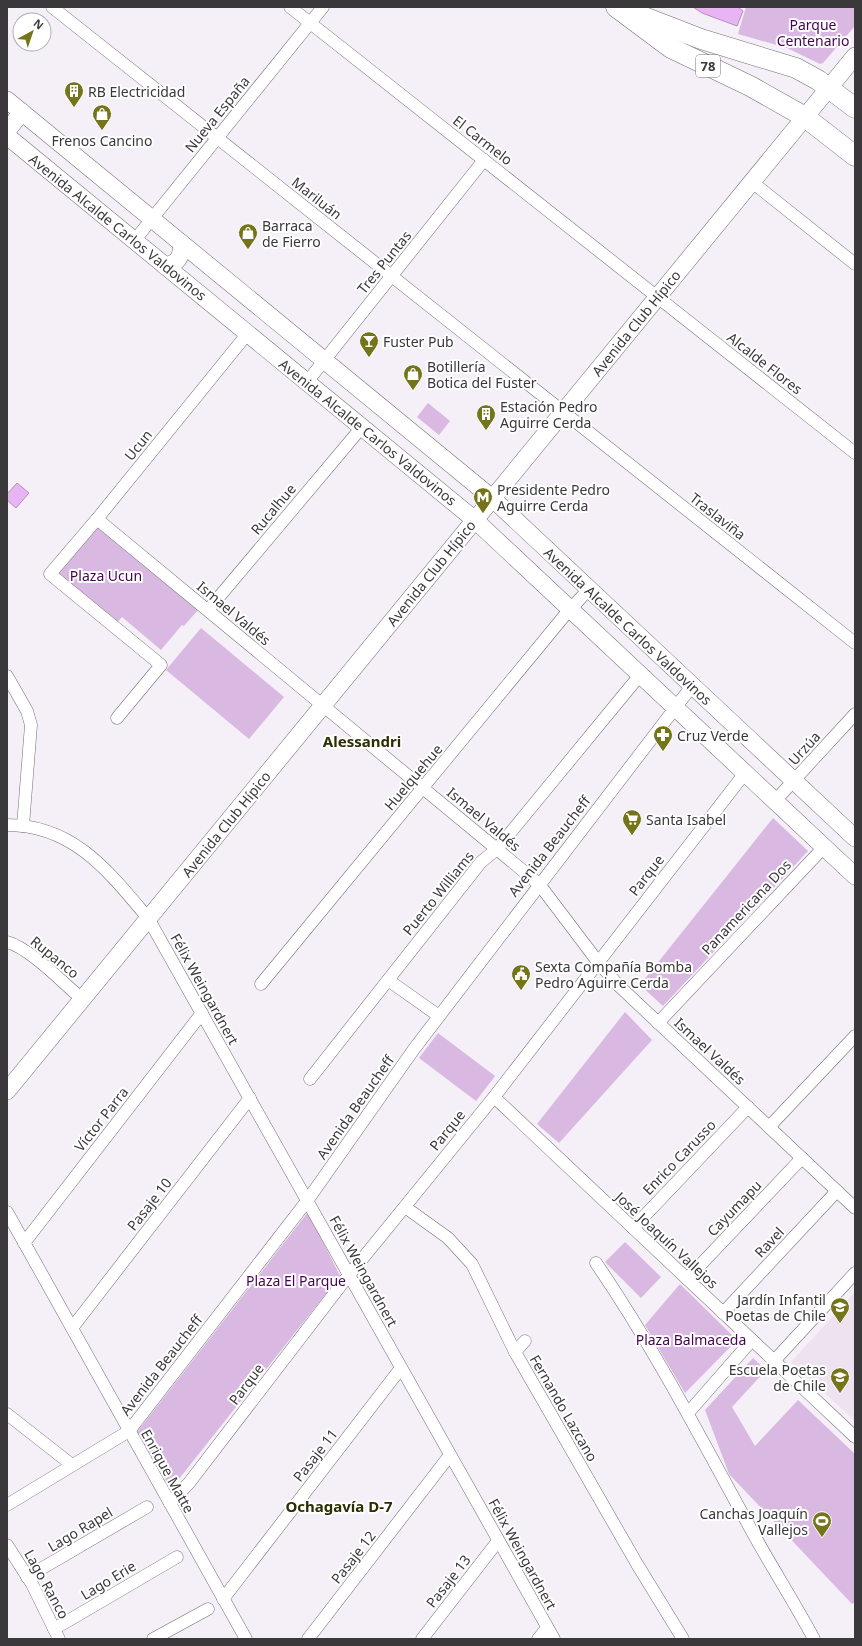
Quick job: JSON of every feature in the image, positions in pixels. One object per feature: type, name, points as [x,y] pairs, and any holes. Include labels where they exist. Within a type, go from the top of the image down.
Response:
[{"type":"highway","name":"78","points":[[616,7],[671,48],[750,86],[805,117],[855,156]]},
{"type":"highway","name":"78","points":[[621,7],[701,39],[784,63],[808,74],[855,108]]},
{"type":"main road","name":"Avenida Club Hípico","points":[[7,1091],[855,56]]},
{"type":"main road","name":"Avenida Alcalde Carlos Valdovinos","points":[[7,100],[492,498],[855,838]]},
{"type":"main road","points":[[7,131],[22,112]]},
{"type":"main road","name":"Avenida Alcalde Carlos Valdovinos","points":[[7,136],[475,520],[855,876]]},
{"type":"main road","points":[[165,266],[179,260],[182,244]]},
{"type":"main road","points":[[184,282],[187,267],[202,260]]},
{"type":"main road","points":[[208,301],[218,300],[222,297],[226,292],[226,279]]},
{"type":"main road","points":[[230,319],[228,313],[230,304],[246,296]]},
{"type":"main road","points":[[376,439],[385,440],[392,436],[396,420]]},
{"type":"main road","points":[[398,457],[395,448],[396,443],[399,439],[412,433]]},
{"type":"street","name":"Mariluán","points":[[52,7],[563,412]]},
{"type":"street","name":"El Carmelo","points":[[290,7],[657,297]]},
{"type":"street","name":"Nueva España","points":[[134,241],[323,7]]},
{"type":"street","name":"Tres Puntas","points":[[307,382],[484,160]]},
{"type":"street","points":[[752,182],[855,264]]},
{"type":"street","name":"Alcalde Flores","points":[[657,297],[855,453]]},
{"type":"street","name":"Ucun","points":[[117,718],[161,665],[50,574],[97,519],[248,333]]},
{"type":"street","name":"Traslaviña","points":[[563,412],[855,643]]},
{"type":"street","name":"Rucalhue","points":[[208,610],[362,427]]},
{"type":"street","name":"Ismael Valdés","points":[[97,519],[539,884],[598,962],[618,985],[855,1208]]},
{"type":"street","name":"Huelquehue","points":[[261,984],[570,609],[589,589]]},
{"type":"street","name":"Puerto Williams","points":[[310,1079],[481,862],[497,849],[640,675]]},
{"type":"street","points":[[8,678],[27,711],[31,725],[23,826]]},
{"type":"street","name":"Avenida Beaucheff","points":[[7,1505],[129,1431],[307,1200],[409,1055],[692,686]]},
{"type":"street","name":"Urzúa","points":[[775,801],[855,714]]},
{"type":"street","name":"Parque","points":[[170,1503],[189,1483],[349,1275],[494,1097],[745,773]]},
{"type":"street","name":"Félix Weingardnert","points":[[7,825],[43,829],[55,833],[89,854],[107,871],[148,918],[554,1639]]},
{"type":"street","name":"Panamericana Dos","points":[[658,1023],[824,847]]},
{"type":"street","name":"Rupanco","points":[[7,942],[15,944],[26,951],[82,999]]},
{"type":"street","points":[[388,980],[439,1016]]},
{"type":"street","name":"Víctor Parra","points":[[24,1243],[202,1013]]},
{"type":"street","points":[[769,1127],[855,1036]]},
{"type":"street","name":"José Joaquín Vallejos","points":[[494,1097],[855,1437]]},
{"type":"street","name":"Pasaje 10","points":[[72,1328],[250,1098]]},
{"type":"street","name":"Enrico Carusso","points":[[633,1228],[748,1107]]},
{"type":"street","name":"Cayumapu","points":[[687,1279],[802,1158]]},
{"type":"street","name":"Ravel","points":[[723,1313],[837,1191]]},
{"type":"street","name":"Fernando Lazcano","points":[[405,1207],[448,1238],[472,1264],[515,1352],[637,1564],[683,1639]]},
{"type":"street","name":"Enrique Matte","points":[[7,1212],[246,1639]]},
{"type":"street","points":[[596,1263],[632,1317],[688,1413],[748,1525],[814,1639]]},
{"type":"street","points":[[774,1361],[855,1273]]},
{"type":"street","points":[[688,1413],[752,1340]]},
{"type":"street","points":[[515,1352],[525,1341]]},
{"type":"street","name":"Pasaje 11","points":[[223,1598],[401,1368]]},
{"type":"street","points":[[7,1414],[72,1465]]},
{"type":"street","name":"Pasaje 12","points":[[308,1639],[450,1455]]},
{"type":"street","name":"Lago Rapel","points":[[27,1577],[147,1507]]},
{"type":"street","name":"Pasaje 13","points":[[422,1639],[498,1541]]},
{"type":"street","name":"Lago Ranco","points":[[7,1545],[27,1577],[57,1634]]},
{"type":"street","name":"Lago Erie","points":[[57,1634],[177,1557]]},
{"type":"street","points":[[153,1639],[208,1609]]},
{"type":"street","points":[[538,1639],[547,1628]]},
{"type":"shaded area","points":[[693,7],[738,7],[743,11],[737,26],[702,13]]},
{"type":"shaded area","points":[[17,483],[29,493],[16,508],[7,500],[7,494]]},
{"type":"shaded area","points":[[855,1292],[855,1421],[791,1362]]},
{"type":"green space","name":"Parque Centenario","points":[[746,7],[855,7],[855,26],[823,63],[820,64],[787,48],[738,34]]},
{"type":"green space","points":[[428,403],[450,421],[439,435],[417,417]]},
{"type":"green space","name":"Plaza Ucun","points":[[96,525],[198,610],[184,626],[182,625],[161,650],[122,617],[115,625],[54,575]]},
{"type":"green space","points":[[201,628],[284,697],[249,739],[166,670]]},
{"type":"green space","points":[[773,818],[808,851],[663,1006],[640,985]]},
{"type":"green space","points":[[625,1012],[652,1040],[559,1143],[537,1124]]},
{"type":"green space","points":[[438,1033],[495,1076],[476,1101],[419,1058]]},
{"type":"green space","name":"Plaza El Parque","points":[[308,1212],[340,1276],[171,1489],[137,1432]]},
{"type":"green space","points":[[625,1242],[661,1277],[641,1298],[605,1262]]},
{"type":"green space","name":"Plaza Balmaceda","points":[[680,1284],[737,1340],[685,1393],[645,1325]]},
{"type":"green space","name":"Canchas Joaquín Vallejos","points":[[753,1358],[766,1370],[732,1407],[755,1446],[798,1400],[855,1454],[855,1602],[852,1604],[729,1474],[705,1410]]},
{"type":"place","name":"RB Electricidad","points":[[74,108]]},
{"type":"place","name":"Frenos Cancino","points":[[102,131]]},
{"type":"place","name":"Barraca de Fierro","points":[[248,250]]},
{"type":"place","name":"Fuster Pub","points":[[369,358]]},
{"type":"place","name":"Botillería Botica del Fuster","points":[[413,391]]},
{"type":"place","name":"Estación Pedro Aguirre Cerda","points":[[486,431]]},
{"type":"place","name":"Presidente Pedro Aguirre Cerda","points":[[483,514]]},
{"type":"place","name":"Cruz Verde","points":[[663,752]]},
{"type":"place","name":"Santa Isabel","points":[[632,836]]},
{"type":"place","name":"Sexta Compañía Bomba Pedro Aguirre Cerda","points":[[521,991]]},
{"type":"place","name":"Jardín Infantil Poetas de Chile","points":[[840,1324]]},
{"type":"place","name":"Escuela Poetas de Chile","points":[[840,1394]]},
{"type":"place","name":"Canchas Joaquín Vallejos","points":[[822,1538]]},
{"type":"district","name":"Alessandri","points":[[362,741]]},
{"type":"district","name":"Ochagavía D-7","points":[[339,1506]]}]
